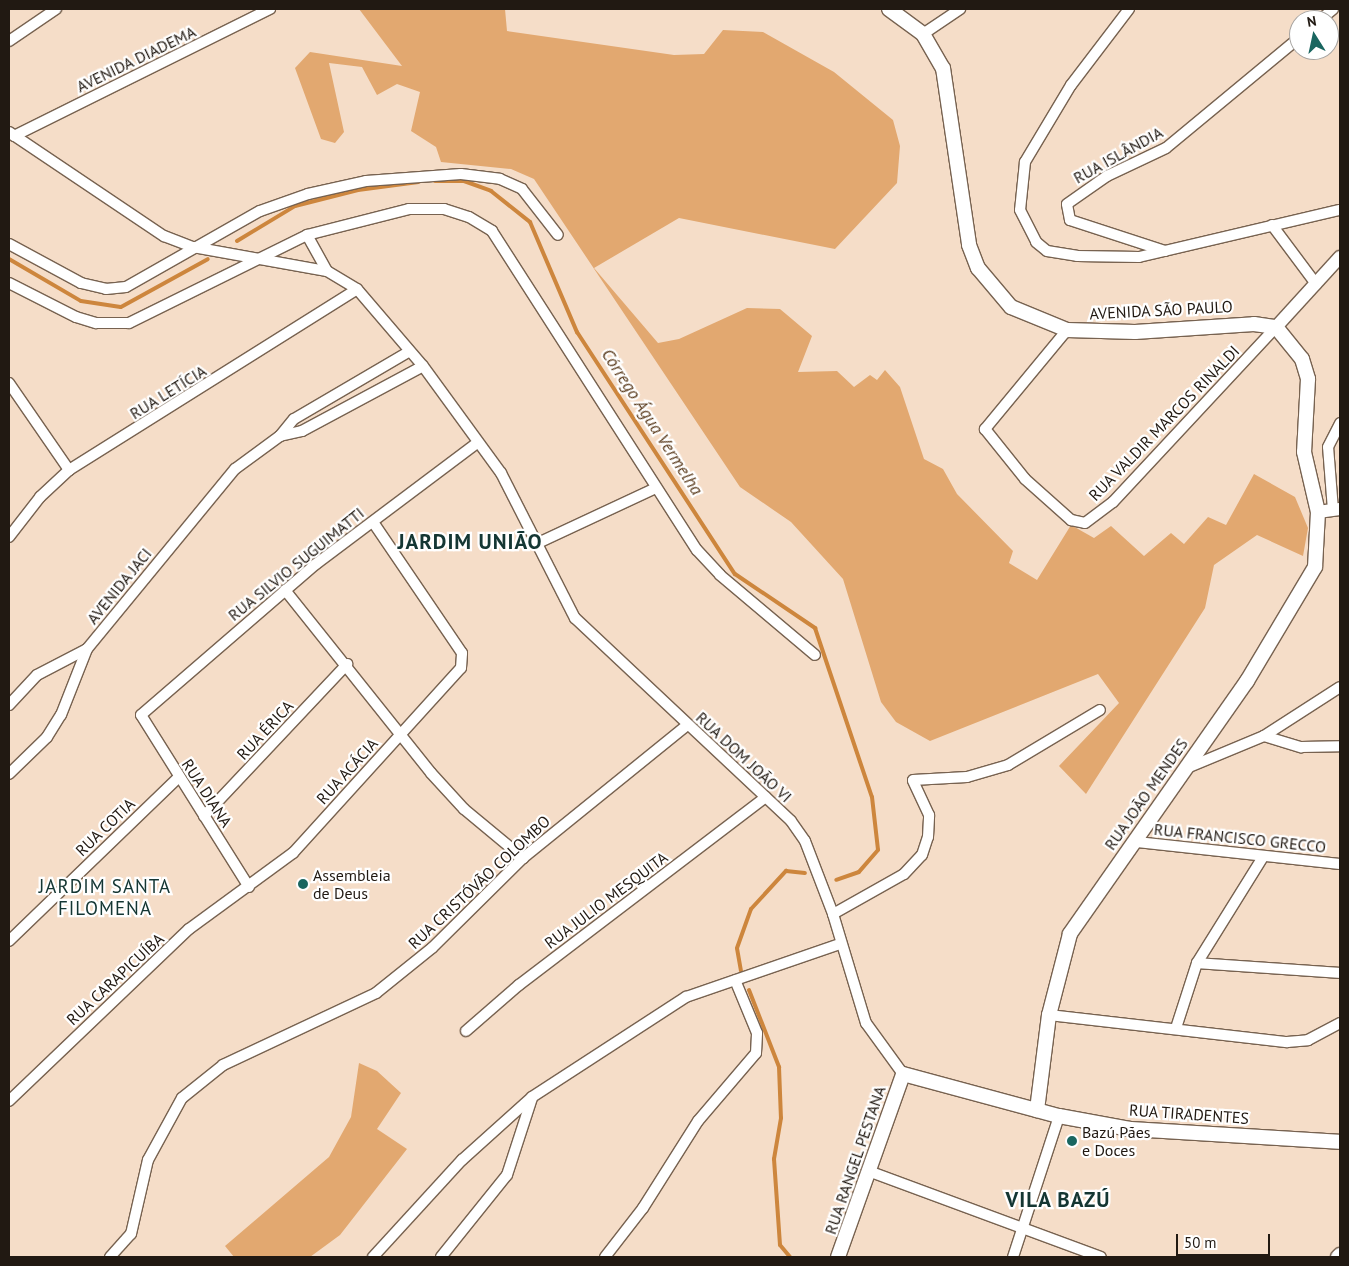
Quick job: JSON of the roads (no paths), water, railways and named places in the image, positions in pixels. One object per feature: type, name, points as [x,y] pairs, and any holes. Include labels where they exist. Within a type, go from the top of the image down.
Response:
[{"type":"main road","name":"AVENIDA SÃO PAULO","points":[[889,9],[923,34],[943,68],[951,102],[964,221],[978,268],[1012,307],[1067,330],[1135,332],[1244,324],[1276,327]]},
{"type":"main road","points":[[1276,327],[1302,359],[1308,379],[1304,452],[1318,512]]},
{"type":"main road","name":"RUA JOÃO MENDES","points":[[1037,1110],[1049,1015],[1070,934],[1137,842],[1307,585],[1319,542],[1318,512]]},
{"type":"main road","name":"RUA TIRADENTES","points":[[903,1074],[1059,1116],[1130,1129],[1340,1142]]},
{"type":"main road","name":"RUA RANGEL PESTANA","points":[[838,1257],[870,1172],[903,1074]]},
{"type":"street","points":[[9,41],[56,9]]},
{"type":"street","name":"AVENIDA DIADEMA","points":[[12,134],[270,9]]},
{"type":"street","points":[[923,34],[960,9]]},
{"type":"street","points":[[1129,9],[1071,85],[1024,162],[1020,210],[1036,242],[1046,251],[1108,258],[1167,251],[1340,210]]},
{"type":"street","name":"RUA ISLÂNDIA","points":[[1167,251],[1070,220],[1067,204],[1107,176],[1166,148],[1289,46]]},
{"type":"street","points":[[12,134],[134,220],[194,247],[327,271]]},
{"type":"street","points":[[9,244],[81,283],[106,289],[126,287],[152,275],[194,247],[260,211],[308,194],[366,181],[461,174],[500,179],[522,189],[558,235]]},
{"type":"street","points":[[9,283],[76,317],[114,325],[129,323],[254,259],[307,235],[409,209],[444,209],[469,216],[492,231],[656,488],[720,575],[815,655]]},
{"type":"street","points":[[1272,225],[1316,284]]},
{"type":"street","points":[[307,235],[327,271]]},
{"type":"street","points":[[1276,327],[1340,257]]},
{"type":"street","name":"RUA DOM JOÃO VI","points":[[327,271],[357,289],[424,366],[477,443],[501,473],[575,618],[600,646],[766,796],[805,841],[833,914],[840,944],[866,1023],[903,1074]]},
{"type":"street","name":"RUA LETÍCIA","points":[[9,537],[40,497],[69,470],[357,289]]},
{"type":"street","name":"RUA VALDIR MARCOS RINALDI","points":[[1067,330],[985,429],[1025,479],[1071,520],[1085,523],[1112,502],[1276,327]]},
{"type":"street","name":"AVENIDA JACI","points":[[9,774],[47,737],[61,715],[87,649],[235,469],[280,436],[294,419],[410,351]]},
{"type":"street","name":"AVENIDA JACI","points":[[280,436],[302,431],[424,366]]},
{"type":"street","points":[[9,383],[69,470]]},
{"type":"street","points":[[1318,512],[1337,509],[1328,447],[1340,423]]},
{"type":"street","name":"RUA SILVIO SUGUIMATTI","points":[[140,715],[285,590],[477,443]]},
{"type":"street","points":[[538,543],[656,488]]},
{"type":"street","name":"RUA ACÁCIA","points":[[249,887],[293,852],[461,668],[462,653],[372,522]]},
{"type":"street","points":[[285,590],[347,664],[400,734],[464,809],[523,858]]},
{"type":"street","points":[[9,705],[38,675],[87,649]]},
{"type":"street","name":"RUA ÉRICA","points":[[204,816],[347,664]]},
{"type":"street","points":[[1186,768],[1264,736],[1340,687]]},
{"type":"street","points":[[833,914],[904,874],[922,855],[929,815],[914,780],[967,777],[1008,765],[1100,710]]},
{"type":"street","name":"RUA DIANA","points":[[140,715],[249,887]]},
{"type":"street","name":"RUA CRISTÓVÃO COLOMBO","points":[[110,1257],[131,1234],[148,1160],[182,1098],[223,1065],[376,993],[432,948],[523,858],[687,724]]},
{"type":"street","points":[[1264,736],[1301,747],[1340,746]]},
{"type":"street","name":"RUA COTIA","points":[[9,941],[179,777]]},
{"type":"street","name":"RUA JULIO MESQUITA","points":[[466,1031],[519,985],[766,796]]},
{"type":"street","name":"RUA FRANCISCO GRECCO","points":[[1137,842],[1263,858],[1340,864]]},
{"type":"street","points":[[1176,1028],[1197,963],[1263,858]]},
{"type":"street","name":"RUA CARAPICUÍBA","points":[[9,1100],[189,929],[249,887]]},
{"type":"street","points":[[373,1257],[462,1160],[532,1097],[686,997],[840,944]]},
{"type":"street","points":[[1197,963],[1340,973]]},
{"type":"street","points":[[605,1257],[643,1208],[677,1150],[756,1053],[758,1033],[736,980]]},
{"type":"street","points":[[1049,1015],[1299,1042],[1340,1023]]},
{"type":"street","points":[[442,1257],[507,1175],[532,1097]]},
{"type":"street","points":[[1013,1257],[1059,1116]]},
{"type":"street","points":[[870,1172],[1101,1257]]},
{"type":"waterway","name":"Córrego Água Vermelha","points":[[435,181],[464,181],[491,191],[530,222],[577,332],[735,574],[815,628],[872,797],[878,850],[859,872],[836,880]]},
{"type":"waterway","name":"Córrego Água Vermelha","points":[[237,241],[295,206],[358,190],[418,182]]},
{"type":"waterway","name":"Córrego Água Vermelha","points":[[9,259],[81,301],[121,307],[208,259]]},
{"type":"waterway","name":"Córrego Água Vermelha","points":[[741,971],[737,948],[751,909],[786,871],[805,873]]},
{"type":"waterway","name":"Córrego Água Vermelha","points":[[749,990],[779,1067],[781,1118],[774,1159],[780,1245],[790,1257]]},
{"type":"place","name":"Assembleia de Deus","points":[[303,884]]},
{"type":"place","name":"Bazú Pães e Doces","points":[[1072,1141]]},
{"type":"district","name":"JARDIM UNIÃO","points":[[470,542]]},
{"type":"district","name":"JARDIM SANTA FILOMENA","points":[[105,898]]},
{"type":"district","name":"VILA BAZÚ","points":[[1058,1200]]}]
